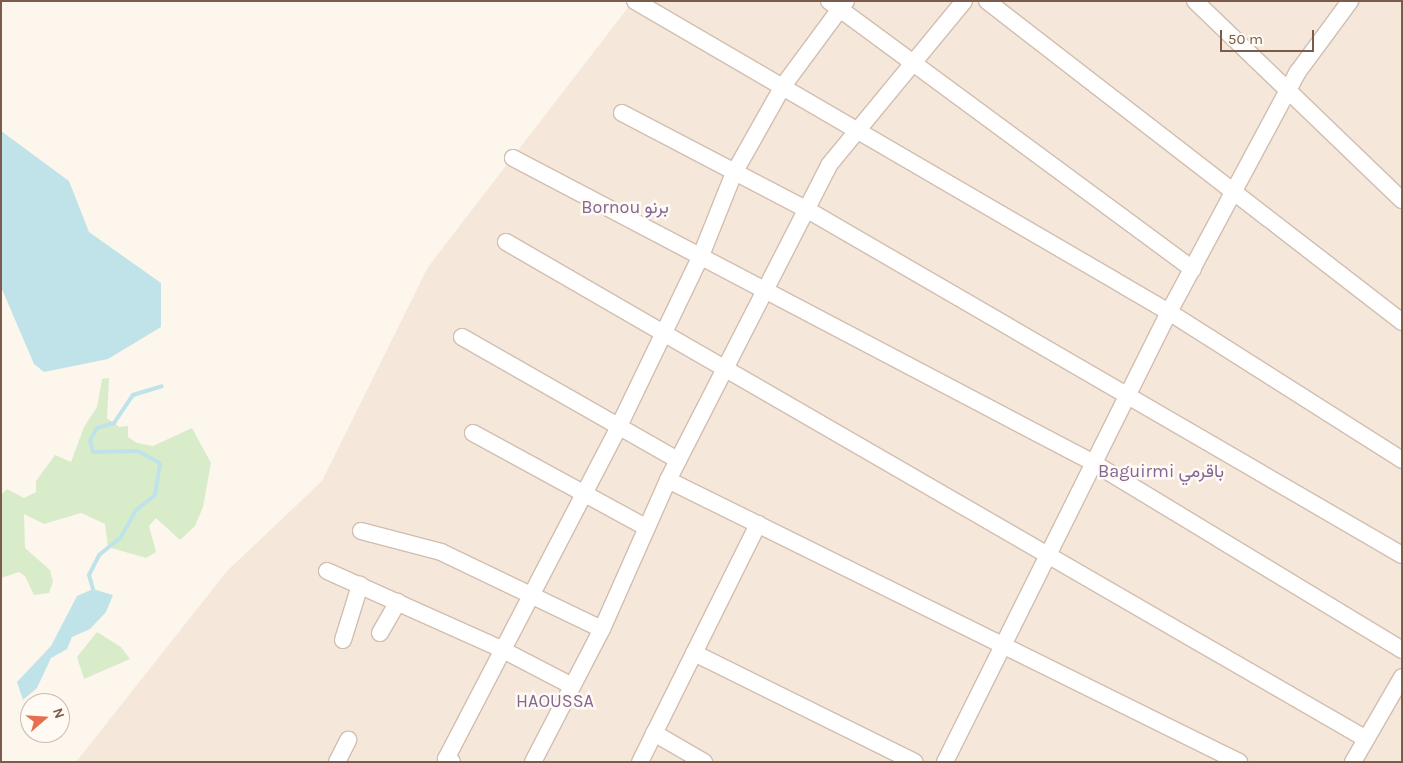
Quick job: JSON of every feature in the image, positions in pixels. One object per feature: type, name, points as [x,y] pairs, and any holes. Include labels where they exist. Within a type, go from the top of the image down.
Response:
[{"type":"street","points":[[635,1],[1169,312],[1402,460]]},
{"type":"street","points":[[533,762],[602,629],[668,480],[727,370],[765,290],[829,165],[911,61],[964,1]]},
{"type":"street","points":[[988,1],[1402,322]]},
{"type":"street","points":[[1194,1],[1402,200]]},
{"type":"street","points":[[945,762],[1046,553],[1169,312],[1194,269],[1288,90],[1350,1]]},
{"type":"street","points":[[452,762],[446,759],[530,592],[619,426],[700,258],[734,173],[782,86],[838,4],[911,61],[1194,269]]},
{"type":"street","points":[[622,113],[806,209],[1127,393],[1402,555]]},
{"type":"street","points":[[513,158],[700,258],[765,290],[1092,462],[1402,650]]},
{"type":"street","points":[[506,242],[1366,739]]},
{"type":"street","points":[[462,336],[678,460]]},
{"type":"street","points":[[473,434],[647,528]]},
{"type":"street","points":[[668,480],[1239,762]]},
{"type":"street","points":[[640,762],[758,524]]},
{"type":"street","points":[[361,531],[441,552],[530,592],[602,629]]},
{"type":"street","points":[[327,571],[501,649],[572,686]]},
{"type":"street","points":[[343,640],[360,586]]},
{"type":"street","points":[[380,633],[398,602]]},
{"type":"street","points":[[694,653],[915,762]]},
{"type":"street","points":[[1353,762],[1402,676]]},
{"type":"street","points":[[654,733],[704,762]]},
{"type":"street","points":[[337,762],[348,740]]},
{"type":"shaded area","points":[[633,1],[1402,1],[1402,762],[76,762],[227,571],[322,481],[428,267]]},
{"type":"green space","points":[[109,378],[107,418],[119,427],[128,426],[128,437],[137,443],[153,446],[192,428],[211,463],[203,507],[195,526],[180,540],[156,518],[149,526],[156,552],[146,558],[108,547],[105,524],[81,513],[44,524],[24,514],[25,548],[50,570],[53,582],[49,593],[34,595],[25,576],[19,572],[1,578],[1,495],[7,489],[24,498],[36,492],[36,481],[55,455],[71,462],[84,427],[97,407],[102,379]]},
{"type":"green space","points":[[97,632],[121,647],[130,659],[84,679],[77,657]]},
{"type":"water","points":[[1,131],[69,181],[89,232],[161,283],[161,327],[108,359],[44,372],[34,364],[1,287]]},
{"type":"water","points":[[93,589],[113,595],[106,612],[90,629],[72,637],[67,649],[51,658],[37,688],[31,693],[21,693],[17,682],[51,646],[77,596]]},
{"type":"waterway","points":[[93,589],[89,575],[99,555],[121,537],[136,510],[155,495],[160,463],[137,451],[93,452],[90,440],[97,428],[114,423],[133,395],[162,386]]},
{"type":"district","name":"Bornou برنو","points":[[625,207]]},
{"type":"district","name":"Baguirmi باقرمي","points":[[1161,471]]},
{"type":"district","name":"HAOUSSA","points":[[555,701]]}]
